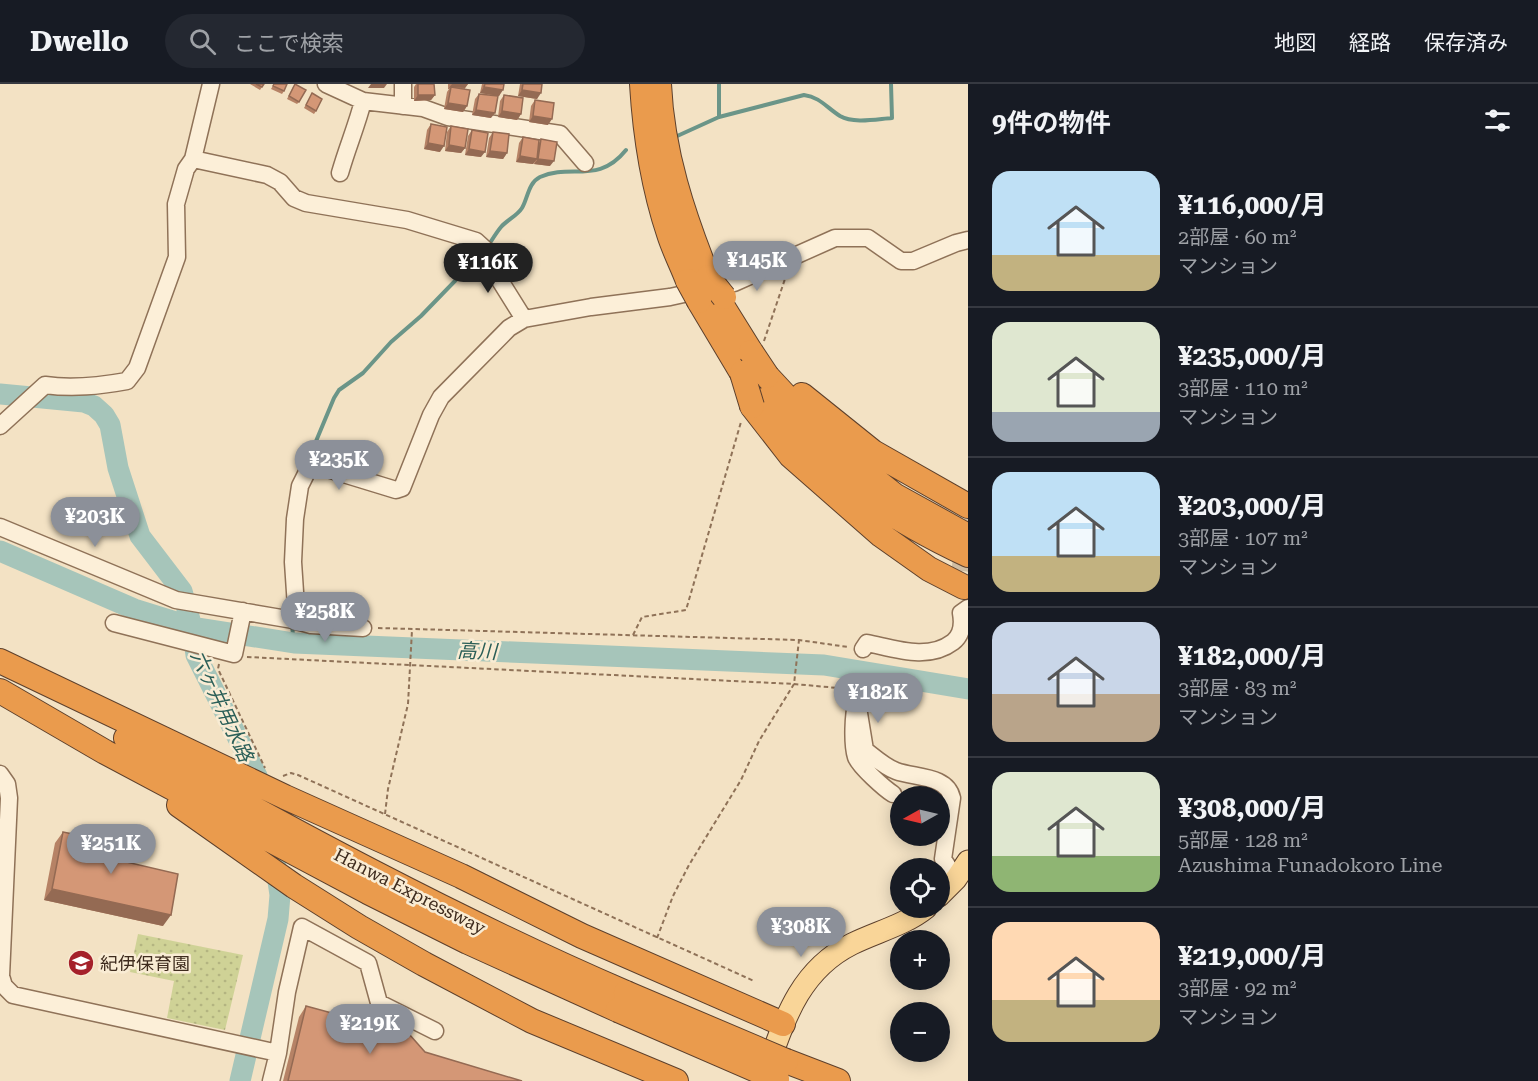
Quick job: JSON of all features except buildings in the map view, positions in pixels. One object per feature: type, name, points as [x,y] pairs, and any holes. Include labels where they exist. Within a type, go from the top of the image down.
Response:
[{"type":"highway","points":[[642,84],[651,163],[669,234],[708,291],[756,375],[829,467],[883,509],[945,544],[966,583]]},
{"type":"highway","points":[[659,84],[670,167],[708,291],[756,375],[831,445],[894,495],[968,536]]},
{"type":"highway","points":[[756,375],[806,400],[873,452],[968,506]]},
{"type":"highway","points":[[0,663],[238,775],[283,787],[582,936],[783,1024]]},
{"type":"highway","name":"Hanwa Expressway","points":[[0,663],[245,815],[294,853],[468,942],[622,1002]]},
{"type":"highway","name":"Hanwa Expressway","points":[[0,691],[105,752],[245,815],[291,829],[622,1002],[777,1075],[838,1081]]},
{"type":"highway","points":[[105,752],[247,854],[359,927],[532,1021],[676,1081]]},
{"type":"main road","points":[[950,885],[968,861]]},
{"type":"main road","points":[[777,1075],[783,1024],[794,998],[827,959],[912,918]]},
{"type":"street","points":[[0,426],[45,385],[66,388],[93,387],[127,381],[136,368],[177,257],[176,204],[186,169],[192,159],[211,84]]},
{"type":"street","points":[[403,84],[404,106]]},
{"type":"street","points":[[330,85],[363,100],[423,108],[448,117],[560,134],[585,163]]},
{"type":"street","points":[[340,173],[347,146],[356,130],[363,100]]},
{"type":"street","points":[[192,159],[267,175],[280,182],[294,198],[306,203],[407,220],[476,241],[486,249],[500,279],[524,319]]},
{"type":"street","points":[[293,620],[296,607],[293,562],[295,519],[300,486],[311,464],[396,490],[402,488],[406,483],[431,415],[441,397],[509,327],[524,319],[591,307],[670,297],[734,283],[835,238],[868,238],[901,261],[913,261],[968,240]]},
{"type":"street","points":[[0,527],[184,602],[242,616],[293,620],[311,625],[363,628]]},
{"type":"street","points":[[863,649],[867,643],[916,653],[944,649],[956,640],[964,624],[961,613],[966,583]]},
{"type":"street","points":[[114,623],[230,652],[242,616]]},
{"type":"street","points":[[857,701],[853,713],[856,759],[890,792]]},
{"type":"street","points":[[857,701],[865,750],[894,771],[945,783],[950,790],[952,798],[943,859],[956,879]]},
{"type":"street","points":[[0,774],[7,784],[9,798],[1,976],[4,986],[13,995],[278,1053]]},
{"type":"street","points":[[272,1081],[287,992],[302,927],[368,963],[380,1003],[435,1031]]},
{"type":"path","points":[[633,635],[642,617],[686,610],[791,259]]},
{"type":"path","points":[[363,628],[799,641],[863,649]]},
{"type":"path","points":[[385,814],[388,789],[408,704],[412,631]]},
{"type":"path","points":[[657,938],[689,865],[741,780],[759,741],[794,684],[799,641]]},
{"type":"path","points":[[266,770],[218,669],[230,652],[258,658],[847,688],[854,692],[857,701]]},
{"type":"path","points":[[283,787],[291,773],[298,775],[754,981]]},
{"type":"green space","points":[[138,934],[243,955],[225,1030],[167,1018],[174,981],[130,972]]},
{"type":"waterway","points":[[719,84],[719,116]]},
{"type":"waterway","points":[[675,137],[719,117],[804,95],[819,100],[835,113],[852,120],[892,118],[891,84]]},
{"type":"waterway","points":[[488,246],[501,227],[522,208],[531,187],[540,177],[551,173],[595,170],[605,167],[616,161],[626,150]]},
{"type":"waterway","points":[[309,458],[339,390],[363,373],[391,342],[421,316],[483,252]]},
{"type":"waterway","name":"六ヶ井用水路","points":[[0,394],[84,402],[94,406],[104,415],[110,425],[118,468],[140,536],[182,591],[192,627],[196,655],[257,776],[263,793]]},
{"type":"waterway","name":"高川","points":[[0,551],[134,609],[192,627],[294,643],[824,665],[968,689]]},
{"type":"waterway","points":[[292,626],[294,643]]},
{"type":"waterway","name":"六ヶ井用水路","points":[[240,1081],[278,919],[280,895],[270,827]]},
{"type":"tunnel","points":[[962,571],[968,516]]},
{"type":"place","name":"紀伊保育園","points":[[81,963]]}]
